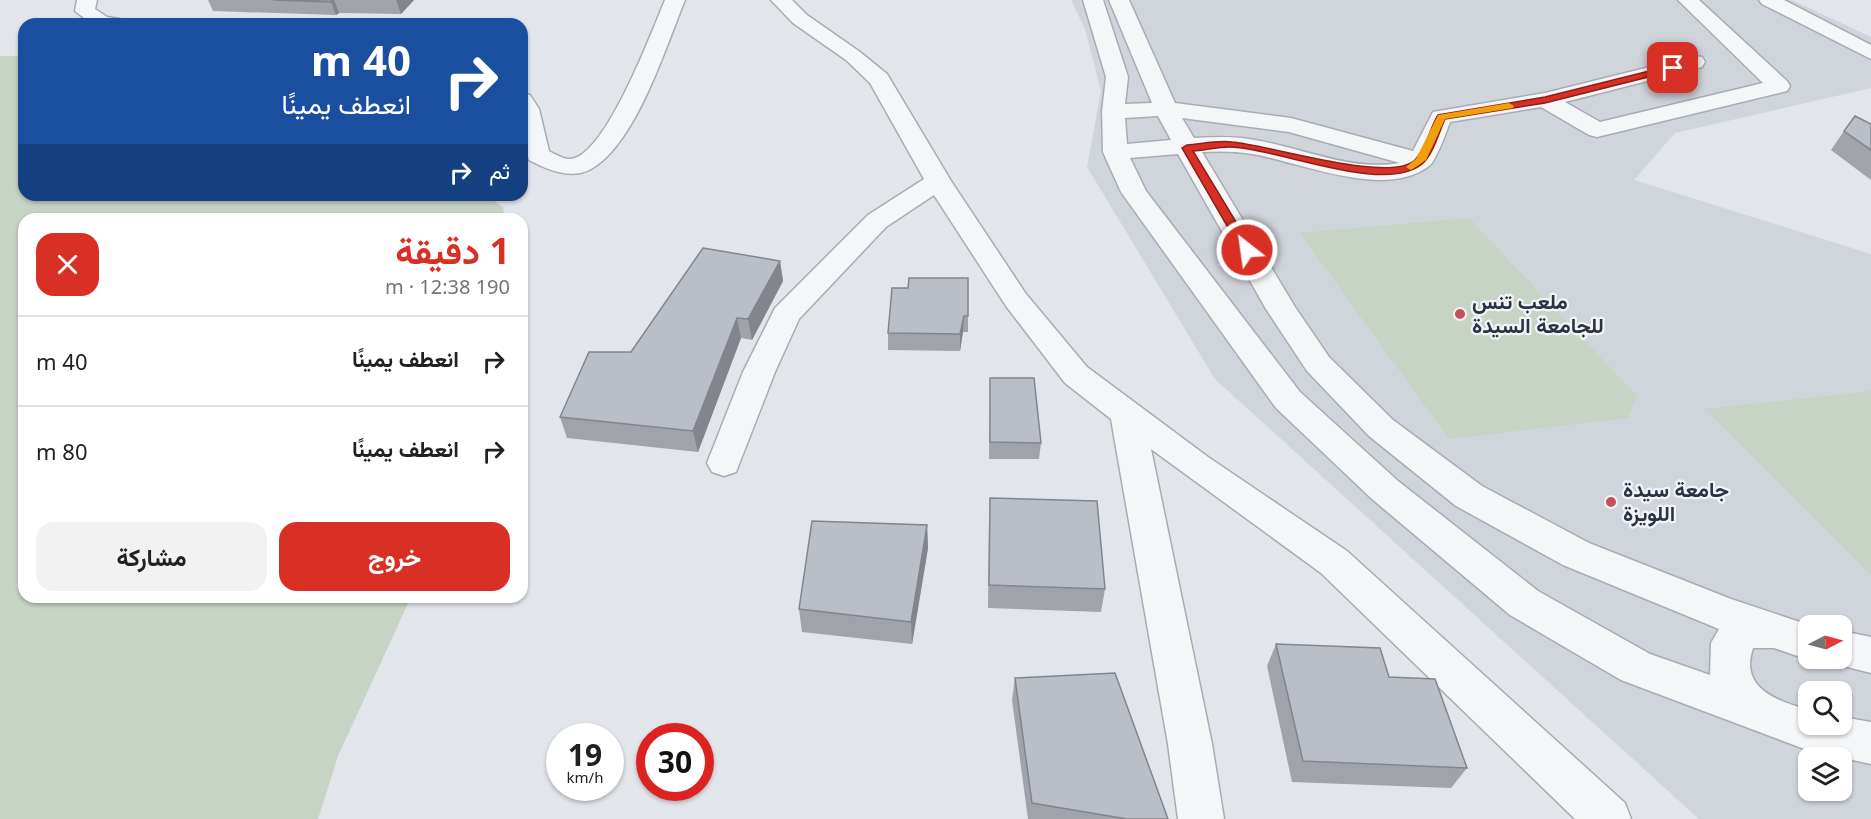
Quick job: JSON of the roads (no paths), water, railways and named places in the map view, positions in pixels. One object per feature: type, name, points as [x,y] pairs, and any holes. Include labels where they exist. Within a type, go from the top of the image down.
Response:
[{"type":"street","points":[[87,0],[85,10],[96,18]]},
{"type":"street","points":[[528,109],[538,155],[556,165],[582,165],[604,147],[627,111],[675,0]]},
{"type":"street","points":[[781,0],[800,19],[853,56],[879,79],[938,181],[1016,300],[1076,375],[1127,415],[1334,562],[1608,819]]},
{"type":"street","points":[[1093,0],[1117,77],[1113,112],[1116,152],[1134,192],[1288,400],[1385,490],[1524,603],[1636,667],[1807,730],[1871,743]]},
{"type":"street","points":[[1119,0],[1166,109],[1281,309],[1318,364],[1381,428],[1469,496],[1576,554],[1722,613],[1792,636]]},
{"type":"street","points":[[1545,100],[1597,130],[1779,86],[1688,0]]},
{"type":"street","points":[[1769,0],[1871,53]]},
{"type":"street","points":[[1116,152],[1231,144],[1319,160],[1350,169],[1395,172],[1409,168],[1420,160],[1441,117],[1545,100],[1694,62]]},
{"type":"street","points":[[1113,112],[1166,109],[1291,125],[1420,160]]},
{"type":"street","points":[[724,464],[759,372],[786,315],[877,221],[938,181]]},
{"type":"street","points":[[1127,415],[1190,744],[1201,819]]},
{"type":"street","points":[[1751,711],[1731,682],[1731,643],[1744,630],[1792,636]]},
{"type":"street","points":[[1852,651],[1871,655]]},
{"type":"place","name":"ملعب تنس للجامعة السيدة","points":[[1460,314]]},
{"type":"place","name":"جامعة سيدة اللويزة","points":[[1611,502]]}]
